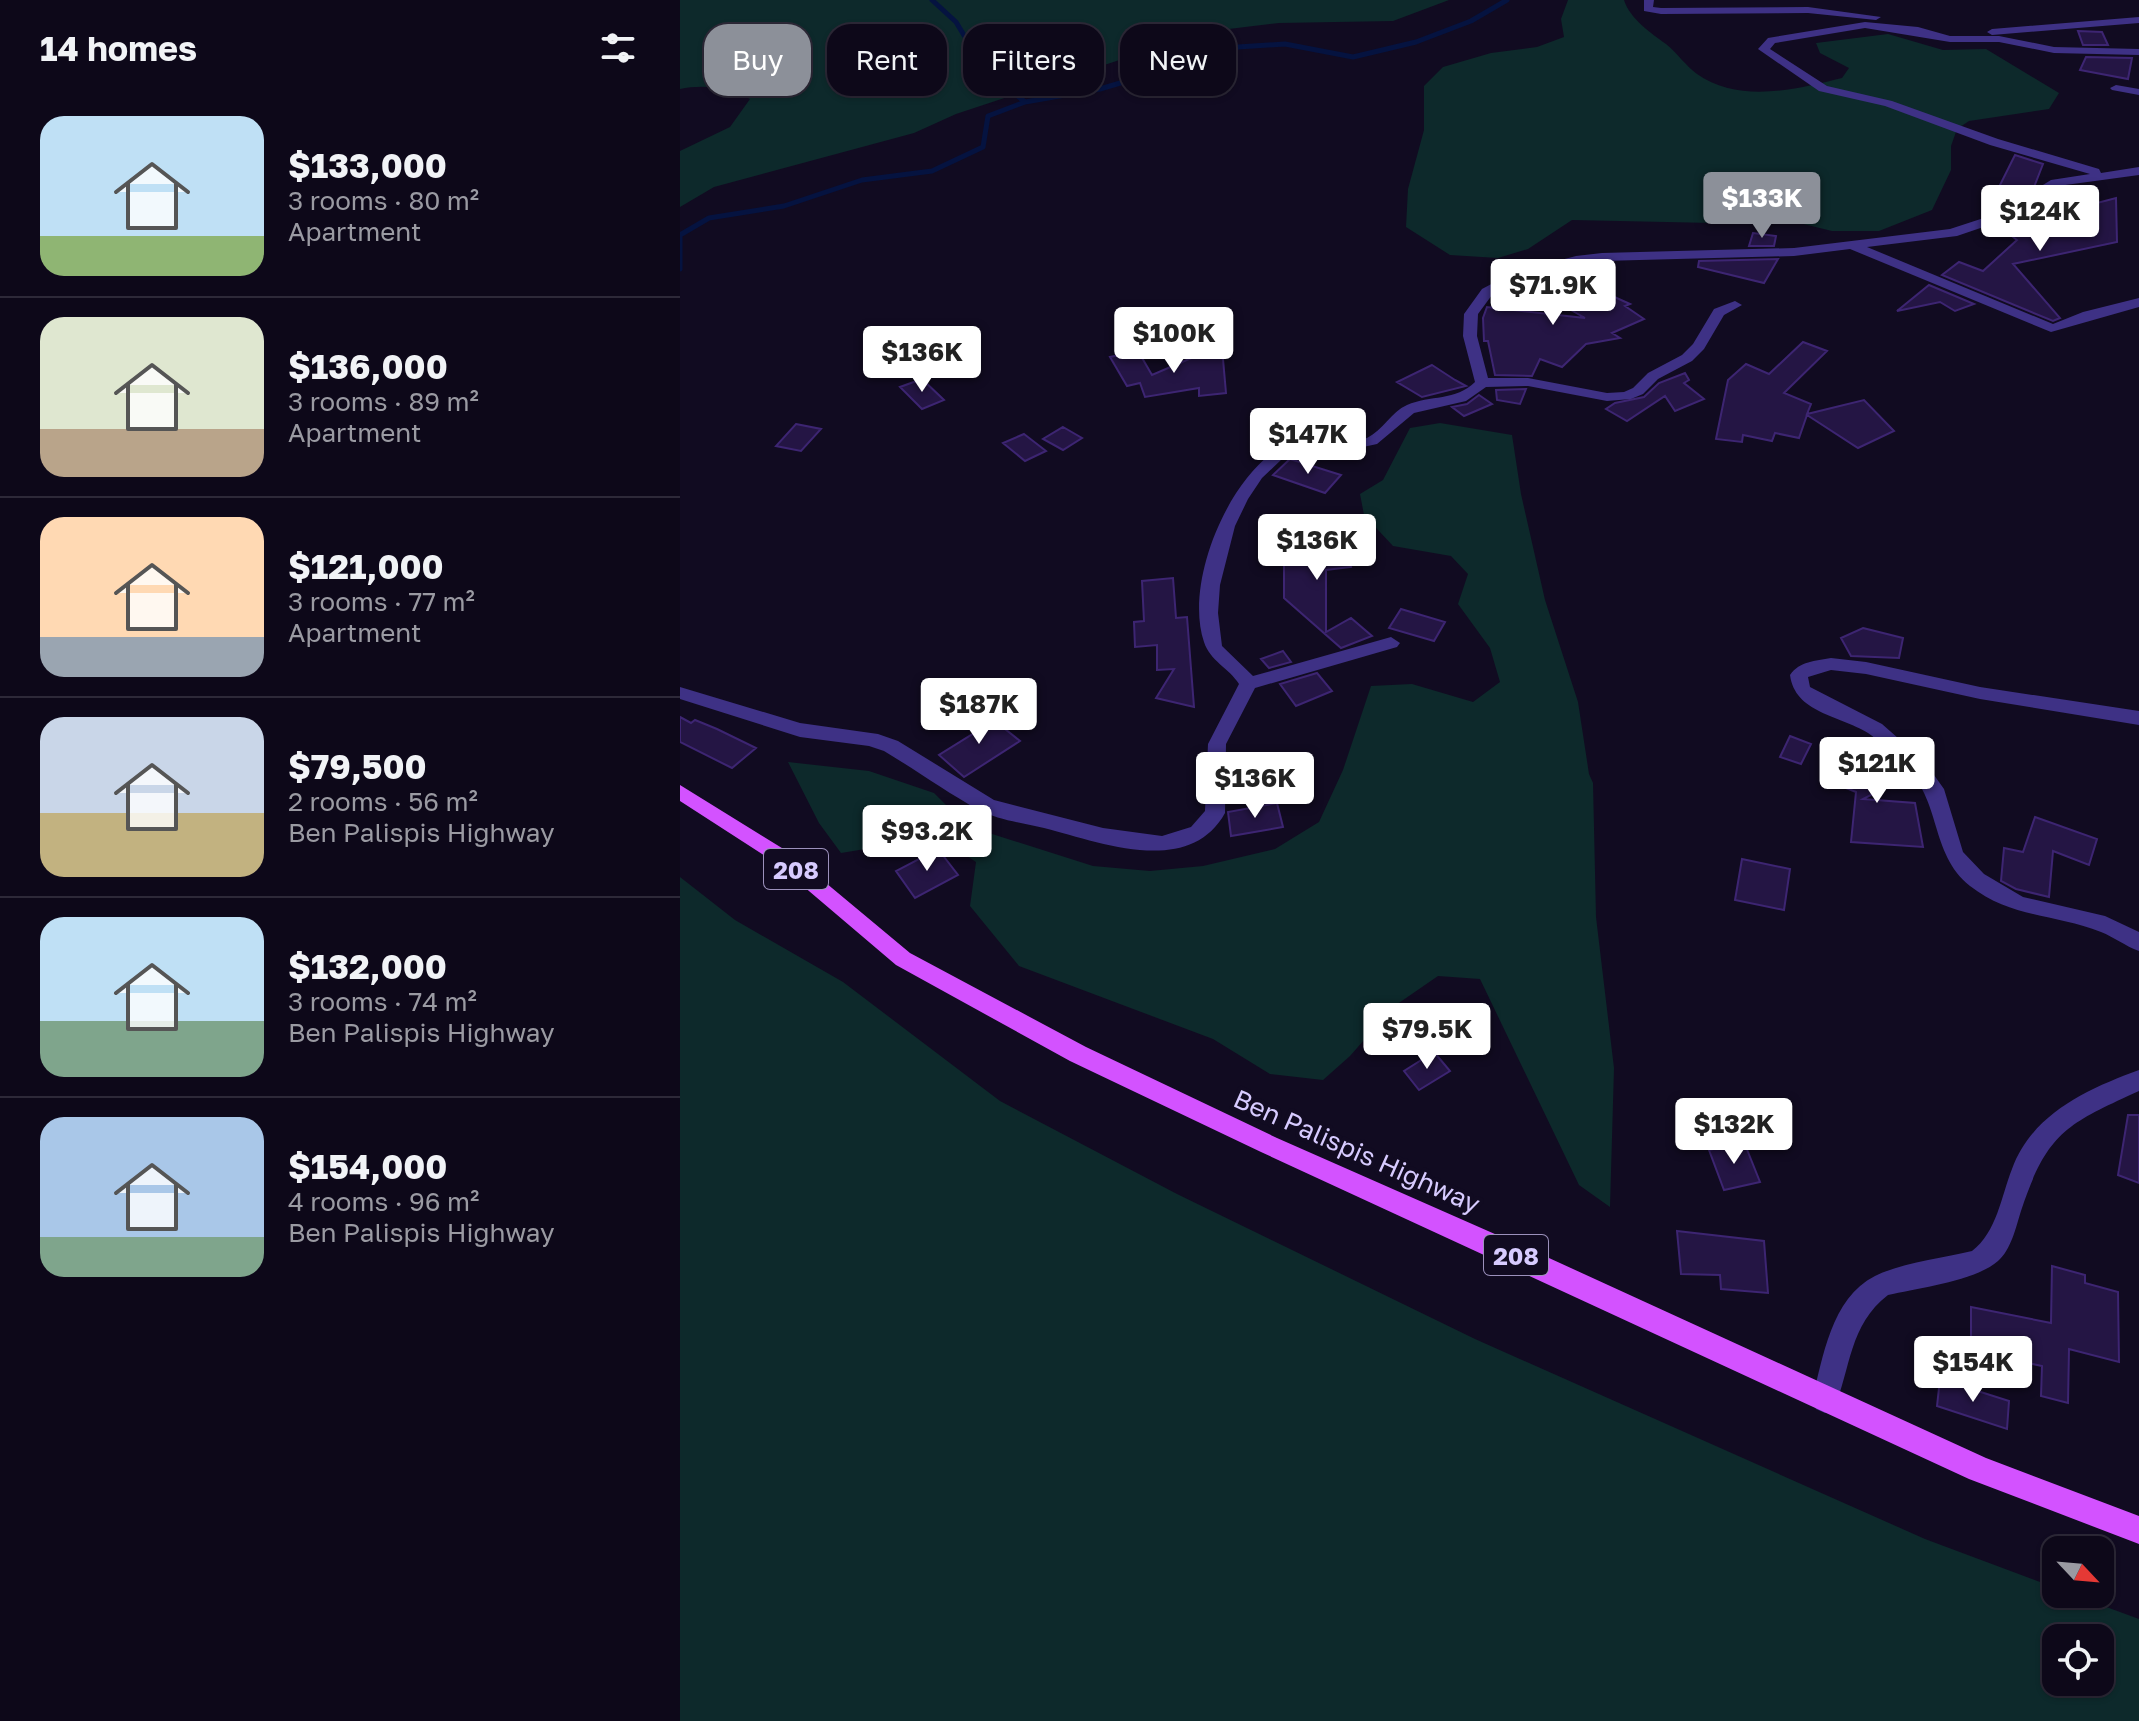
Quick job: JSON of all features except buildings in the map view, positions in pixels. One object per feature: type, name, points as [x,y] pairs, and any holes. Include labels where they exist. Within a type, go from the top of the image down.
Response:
[{"type":"main road","name":"Ben Palispis Highway","points":[[680,792],[783,858],[903,959],[1078,1054],[1825,1400],[1979,1469],[2139,1530]]},
{"type":"street","points":[[1649,0],[1647,7],[1650,10],[1854,13],[1950,39],[1999,39],[2054,50],[2139,52]]},
{"type":"street","points":[[1973,39],[1997,31],[2139,20]]},
{"type":"street","points":[[1929,34],[1865,25],[1772,40],[1763,49],[1823,89],[1888,103],[1994,142],[2102,175]]},
{"type":"street","points":[[2116,88],[2139,92]]},
{"type":"street","points":[[1482,383],[1470,336],[1471,314],[1487,292],[1517,276],[1576,260],[1625,255],[1771,253],[1952,233],[2000,217],[2055,183],[2139,171]]},
{"type":"street","points":[[1853,246],[2051,328],[2062,328],[2087,315],[2128,308],[2139,302]]},
{"type":"street","points":[[680,693],[800,730],[871,739],[891,746],[988,806],[1138,843],[1162,844],[1198,832],[1215,813],[1217,744],[1248,684],[1246,678],[1217,653],[1209,622],[1213,575],[1241,496],[1252,479],[1275,456],[1295,446],[1316,442],[1370,442],[1380,437],[1407,411],[1464,397],[1482,383],[1528,382],[1607,397],[1632,394],[1653,376],[1687,358],[1699,346],[1719,312],[1735,305]]},
{"type":"street","points":[[1248,684],[1391,643]]},
{"type":"street","points":[[2139,718],[1980,693],[1866,668],[1831,664],[1809,668],[1799,675],[1798,681],[1801,690],[1814,700],[1875,729],[1917,766],[1934,789],[1954,856],[1977,880],[2018,904],[2105,924],[2139,942]]},
{"type":"street","points":[[1825,1400],[1845,1325],[1868,1293],[1882,1285],[1978,1261],[1993,1250],[2024,1167],[2055,1123],[2075,1109],[2139,1080]]},
{"type":"green space","points":[[680,0],[1449,0],[1393,21],[1279,23],[1236,28],[1236,24],[1120,24],[1120,60],[1104,65],[1104,24],[963,24],[963,96],[1010,96],[956,114],[914,133],[714,187],[680,207],[680,151],[730,127],[750,99],[743,96],[811,96],[811,24],[704,24],[704,87],[680,89]]},
{"type":"green space","points":[[1568,0],[1624,0],[1636,19],[1693,71],[1731,89],[1769,91],[1842,78],[1849,68],[1820,53],[1816,43],[1888,34],[1943,50],[1986,49],[2059,93],[2049,109],[1969,121],[1957,129],[1951,146],[1951,170],[1932,210],[1879,231],[1832,231],[1779,218],[1713,223],[1572,220],[1528,249],[1498,258],[1450,255],[1406,227],[1408,189],[1424,130],[1424,86],[1443,67],[1491,53],[1537,47],[1564,37],[1561,19]]},
{"type":"green space","points":[[1440,423],[1512,435],[1521,494],[1545,600],[1578,702],[1593,783],[1596,917],[1614,1068],[1610,1207],[1579,1185],[1480,979],[1438,976],[1393,1007],[1350,1056],[1323,1080],[1270,1074],[1213,1039],[1019,966],[970,906],[976,862],[938,837],[841,853],[819,823],[788,762],[869,771],[934,793],[967,826],[1093,866],[1150,871],[1203,866],[1275,849],[1319,822],[1343,770],[1371,686],[1412,684],[1473,702],[1500,682],[1490,648],[1458,604],[1468,574],[1451,556],[1393,546],[1364,515],[1360,494],[1383,480],[1410,428]]},
{"type":"green space","points":[[680,877],[735,920],[843,982],[1000,1101],[1177,1194],[1475,1339],[1925,1539],[2042,1583],[2042,1608],[2109,1608],[2139,1619],[2139,1721],[680,1721]]},
{"type":"waterway","points":[[932,0],[956,22],[985,70],[1025,102]]},
{"type":"waterway","points":[[1025,102],[1100,89],[1154,73],[1200,69],[1238,47],[1285,44],[1353,57],[1416,42],[1471,21],[1507,0]]},
{"type":"waterway","points":[[680,269],[680,235],[709,218],[784,206],[862,180],[932,171],[983,147],[988,116],[1025,102]]}]
